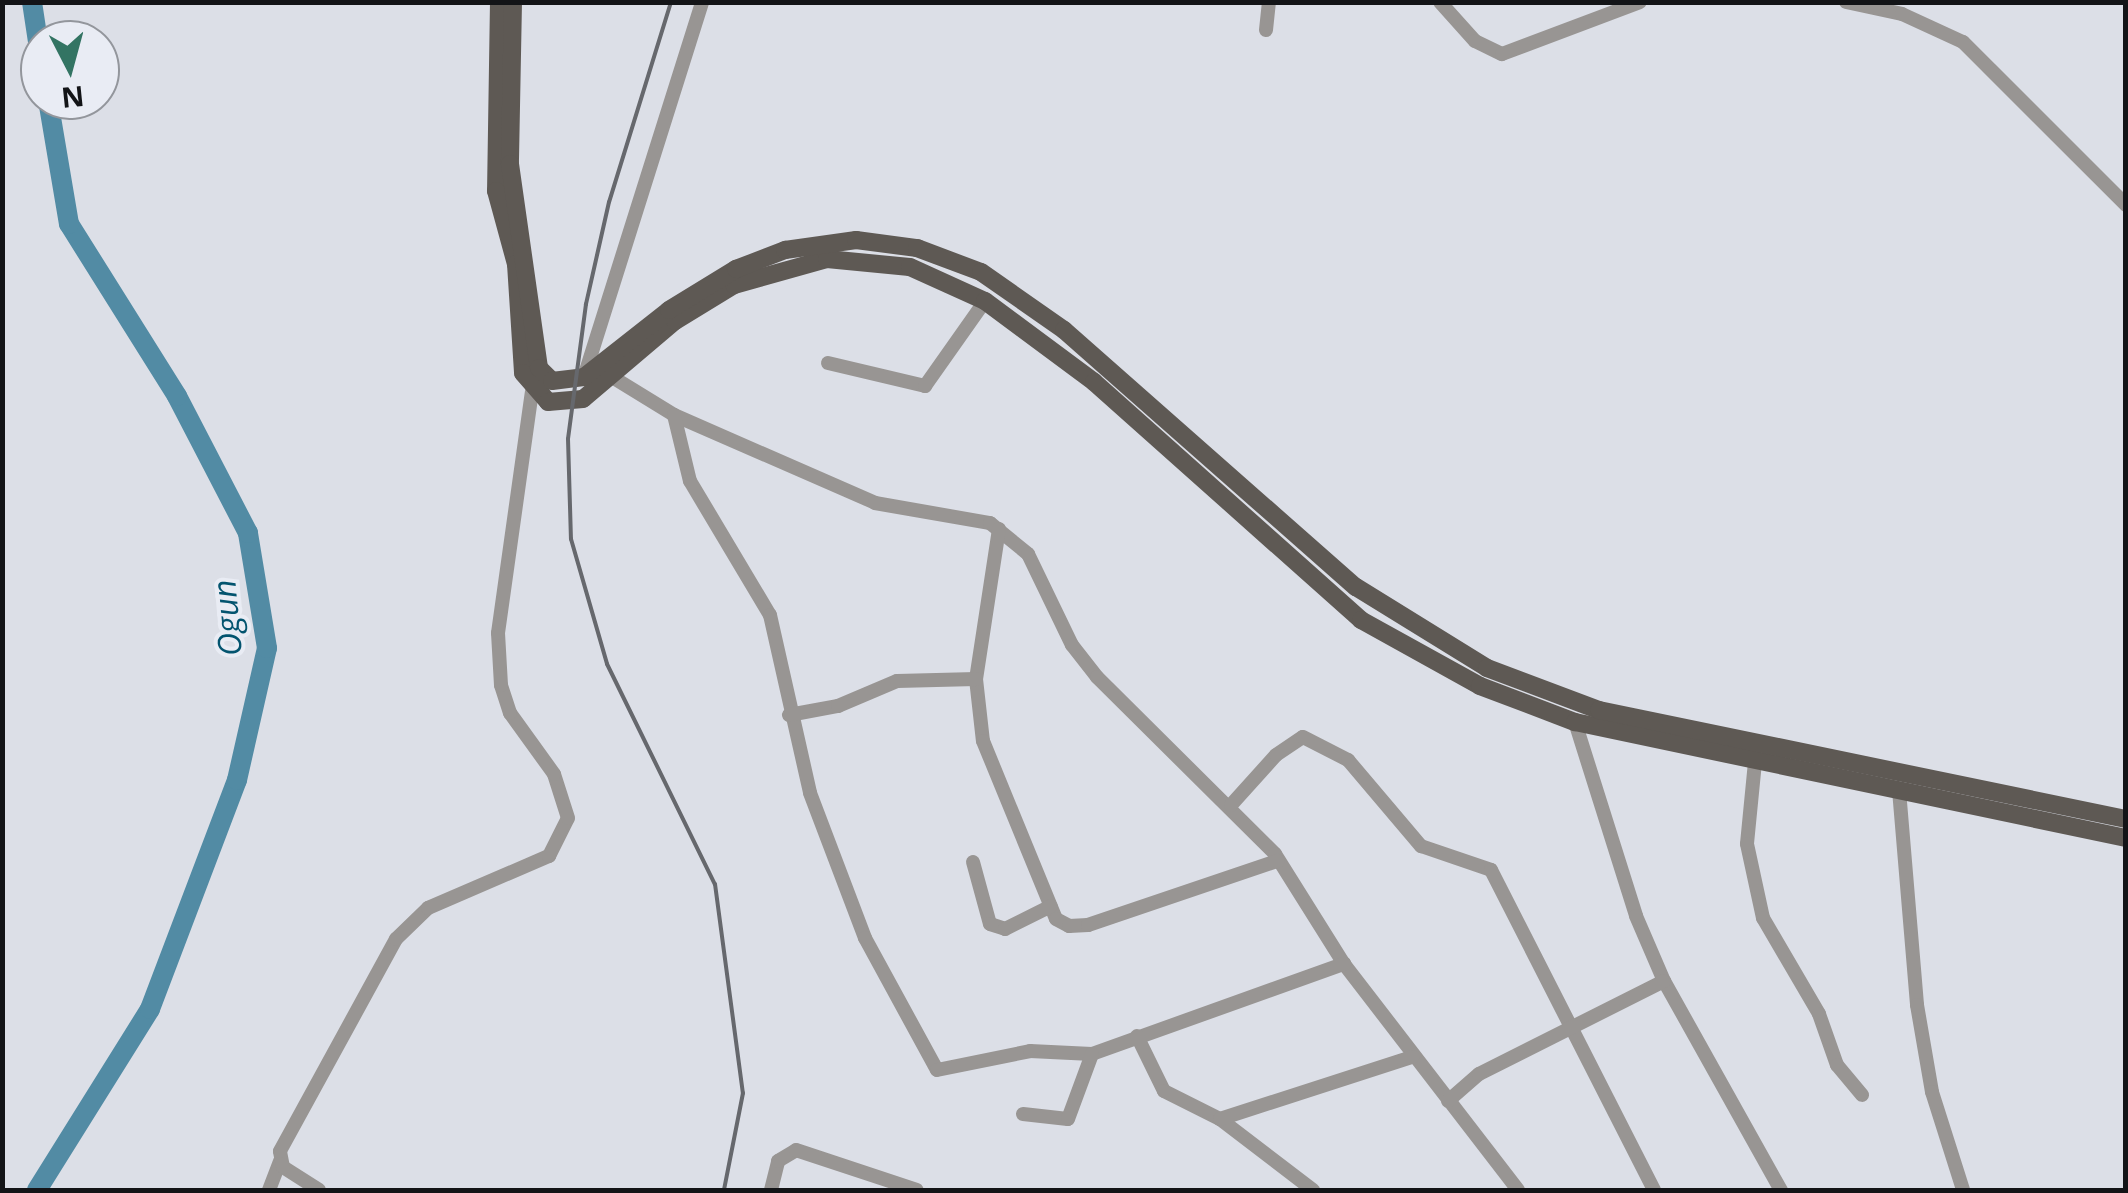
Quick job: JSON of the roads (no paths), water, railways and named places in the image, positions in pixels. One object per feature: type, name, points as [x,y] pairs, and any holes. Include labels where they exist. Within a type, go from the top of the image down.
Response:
[{"type":"main road","points":[[499,2],[493,159],[516,264],[520,361],[532,392],[548,402],[573,402],[675,321],[734,285],[801,264],[884,262],[968,290],[985,301],[1094,382],[1360,620],[1480,686],[1575,722],[2126,838]]},
{"type":"main road","points":[[513,2],[510,164],[539,368],[552,381],[584,378],[669,310],[736,269],[785,250],[886,242],[981,272],[1078,342],[1356,586],[1487,668],[1599,710],[2126,820]]},
{"type":"main road","points":[[968,290],[981,272]]},
{"type":"street","points":[[584,378],[702,2]]},
{"type":"street","points":[[1266,30],[1269,2]]},
{"type":"street","points":[[1440,2],[1475,41],[1502,54],[1640,2]]},
{"type":"street","points":[[1846,2],[1902,14],[1963,42],[2126,205]]},
{"type":"street","points":[[828,363],[926,386],[985,301]]},
{"type":"street","points":[[609,376],[674,415],[875,504],[973,516],[999,529],[1028,554],[1072,645],[1097,677],[1232,805],[1277,861],[1344,964],[1412,1057],[1515,1190]]},
{"type":"street","points":[[269,1190],[290,1126],[396,939],[428,908],[549,856],[562,838],[564,796],[510,713],[498,632],[532,392]]},
{"type":"street","points":[[674,415],[690,481],[770,615],[789,715],[865,938],[932,1066],[944,1072],[981,1056],[1030,1051],[1092,1054],[1344,964]]},
{"type":"street","points":[[999,529],[976,679],[983,741],[1051,906],[1069,926],[1088,925],[1277,861]]},
{"type":"street","points":[[789,715],[838,706],[897,681],[976,679]]},
{"type":"street","points":[[1575,722],[1636,916],[1664,981],[1781,1190]]},
{"type":"street","points":[[1232,805],[1276,754],[1302,737],[1348,760],[1421,846],[1490,870],[1654,1190]]},
{"type":"street","points":[[1755,762],[1746,844],[1763,918],[1818,1014],[1837,1065],[1862,1094]]},
{"type":"street","points":[[1899,790],[1923,1040],[1932,1092],[1964,1190]]},
{"type":"street","points":[[974,862],[990,924],[1005,929],[1051,906]]},
{"type":"street","points":[[1448,1102],[1479,1074],[1664,981]]},
{"type":"street","points":[[1137,1036],[1164,1092],[1220,1119],[1311,1190]]},
{"type":"street","points":[[1023,1114],[1068,1119],[1092,1054]]},
{"type":"street","points":[[1220,1119],[1412,1057]]},
{"type":"street","points":[[771,1190],[778,1161],[796,1150],[917,1190]]},
{"type":"street","points":[[280,1161],[319,1190]]},
{"type":"waterway","name":"Ogun","points":[[32,2],[35,20]]},
{"type":"waterway","name":"Ogun","points":[[37,1190],[150,1009],[237,780],[267,648],[248,533],[177,396],[69,224],[51,120]]},
{"type":"railway","points":[[671,2],[609,202],[586,304],[568,439],[571,539],[607,664],[715,884],[743,1093],[724,1190]]}]
